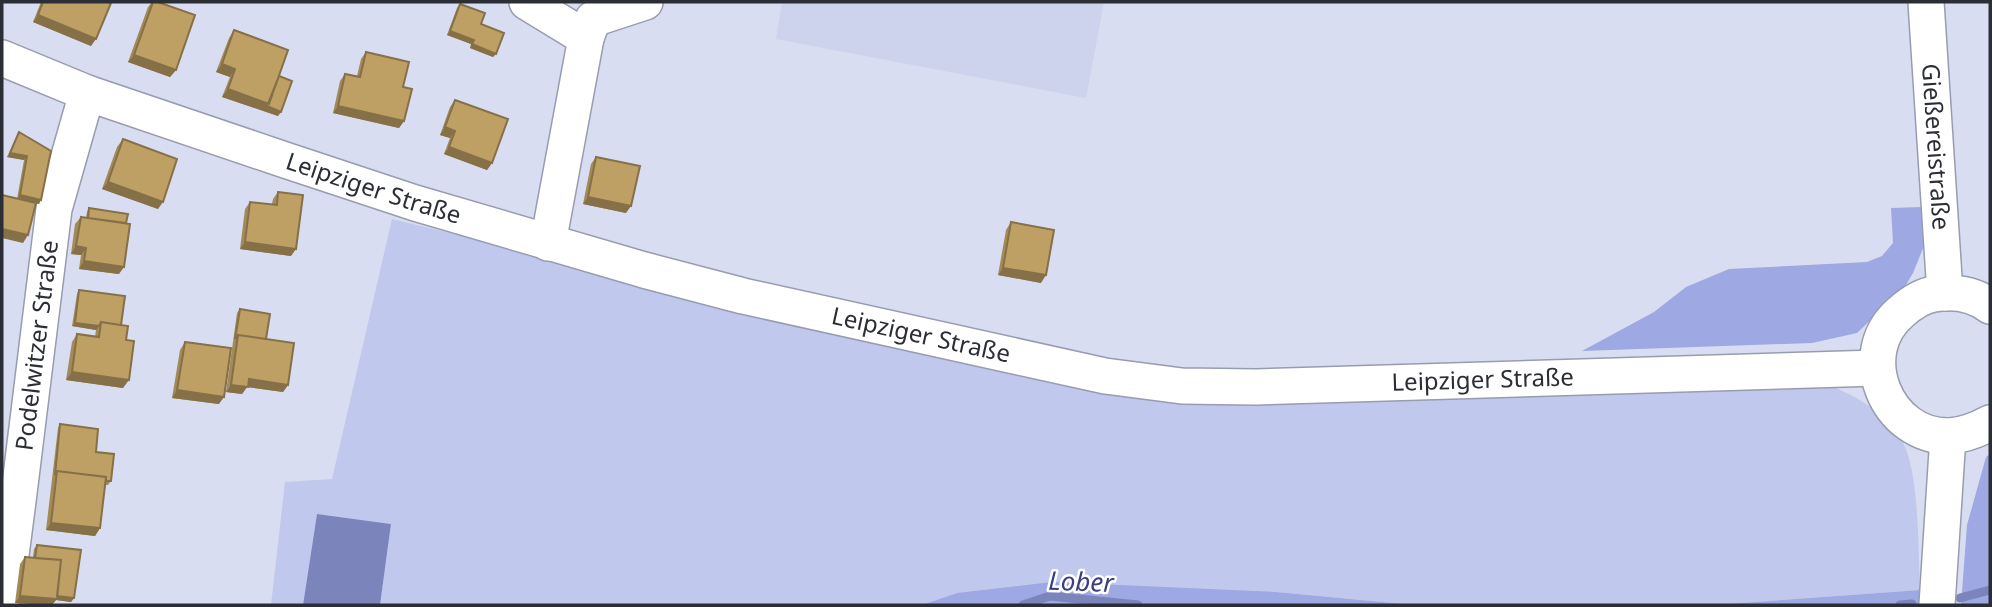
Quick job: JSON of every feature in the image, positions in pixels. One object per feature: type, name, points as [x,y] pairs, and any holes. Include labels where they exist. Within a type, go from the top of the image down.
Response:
[{"type":"street","points":[[527,2],[586,38]]},
{"type":"street","points":[[548,243],[586,38],[593,19],[645,2]]},
{"type":"street","name":"Gießereistraße","points":[[1926,2],[1945,293]]},
{"type":"street","name":"Leipziger Straße","points":[[2,58],[87,93],[415,203],[548,243],[769,302],[1094,374],[1182,386],[1256,387],[1877,368]]},
{"type":"street","name":"Podelwitzer Straße","points":[[2,602],[18,501],[54,209],[87,93]]},
{"type":"street","points":[[1990,306],[1967,295],[1945,293],[1927,296],[1910,304],[1896,316],[1885,331],[1878,349],[1877,368],[1881,389],[1892,408],[1907,423],[1927,432],[1948,436],[1972,432],[1990,423]]},
{"type":"street","points":[[1937,605],[1948,436]]},
{"type":"shaded area","points":[[782,2],[1104,2],[1086,98],[776,39]]},
{"type":"shaded area","points":[[1922,207],[1926,241],[1913,273],[1904,288],[1857,333],[1812,343],[1582,351],[1654,312],[1686,287],[1729,269],[1867,262],[1882,256],[1893,243],[1891,208]]},
{"type":"shaded area","points":[[392,219],[495,244],[1232,402],[1836,388],[1855,397],[1881,416],[1896,432],[1908,455],[1917,513],[1920,590],[1713,605],[1414,605],[1276,592],[957,593],[922,605],[380,605],[391,524],[317,514],[303,605],[271,605],[285,482],[332,479]]},
{"type":"shaded area","points":[[1990,454],[1990,605],[1961,605],[1967,525],[1986,457]]},
{"type":"shaded area","points":[[317,514],[391,524],[380,605],[303,605]]},
{"type":"shaded area","points":[[1052,582],[1276,592],[1414,605],[922,605],[957,593]]},
{"type":"shaded area","points":[[1920,590],[1922,605],[1713,605]]},
{"type":"building","points":[[43,2],[111,3],[96,39],[38,15]]},
{"type":"building","points":[[153,2],[195,15],[176,70],[134,55]]},
{"type":"building","points":[[460,4],[485,13],[481,24],[504,33],[496,54],[472,44],[474,40],[450,31]]},
{"type":"building","points":[[234,30],[288,50],[269,104],[228,89],[235,69],[222,64]]},
{"type":"building","points":[[366,52],[409,62],[403,87],[412,89],[404,121],[338,106],[345,74],[360,77]]},
{"type":"building","points":[[279,76],[292,81],[281,112],[267,106]]},
{"type":"building","points":[[455,100],[508,119],[492,163],[449,147],[455,131],[445,127]]},
{"type":"building","points":[[19,132],[51,151],[41,200],[20,195],[27,156],[10,153]]},
{"type":"building","points":[[123,139],[177,159],[163,202],[108,182]]},
{"type":"building","points":[[596,157],[640,166],[631,206],[588,197]]},
{"type":"building","points":[[278,192],[303,195],[296,249],[245,242],[250,202],[277,205]]},
{"type":"building","points":[[2,195],[36,203],[28,235],[2,229]]},
{"type":"building","points":[[89,208],[128,214],[126,223],[88,218]]},
{"type":"building","points":[[81,217],[130,224],[124,267],[84,261],[86,248],[76,246]]},
{"type":"building","points":[[1011,222],[1054,230],[1046,275],[1003,268]]},
{"type":"building","points":[[79,290],[125,296],[121,325],[101,322],[99,326],[75,323]]},
{"type":"building","points":[[240,309],[270,314],[266,339],[238,335],[235,339]]},
{"type":"building","points":[[101,322],[128,326],[126,340],[134,341],[129,380],[72,372],[77,334],[99,337]]},
{"type":"building","points":[[238,335],[294,343],[288,385],[249,379],[248,387],[231,385]]},
{"type":"building","points":[[185,342],[231,348],[224,397],[177,390]]},
{"type":"building","points":[[60,424],[98,429],[96,452],[114,454],[111,481],[106,481],[106,477],[57,471],[55,475]]},
{"type":"building","points":[[57,471],[106,477],[100,528],[51,523]]},
{"type":"building","points":[[37,545],[81,550],[74,598],[57,596],[61,560],[35,558]]},
{"type":"building","points":[[25,557],[61,560],[57,599],[20,596]]},
{"type":"waterway","name":"Lober","points":[[1960,598],[1990,590]]},
{"type":"waterway","name":"Lober","points":[[1023,605],[1050,596],[1138,605]]},
{"type":"waterway","name":"Lober","points":[[1900,605],[1912,604]]}]
